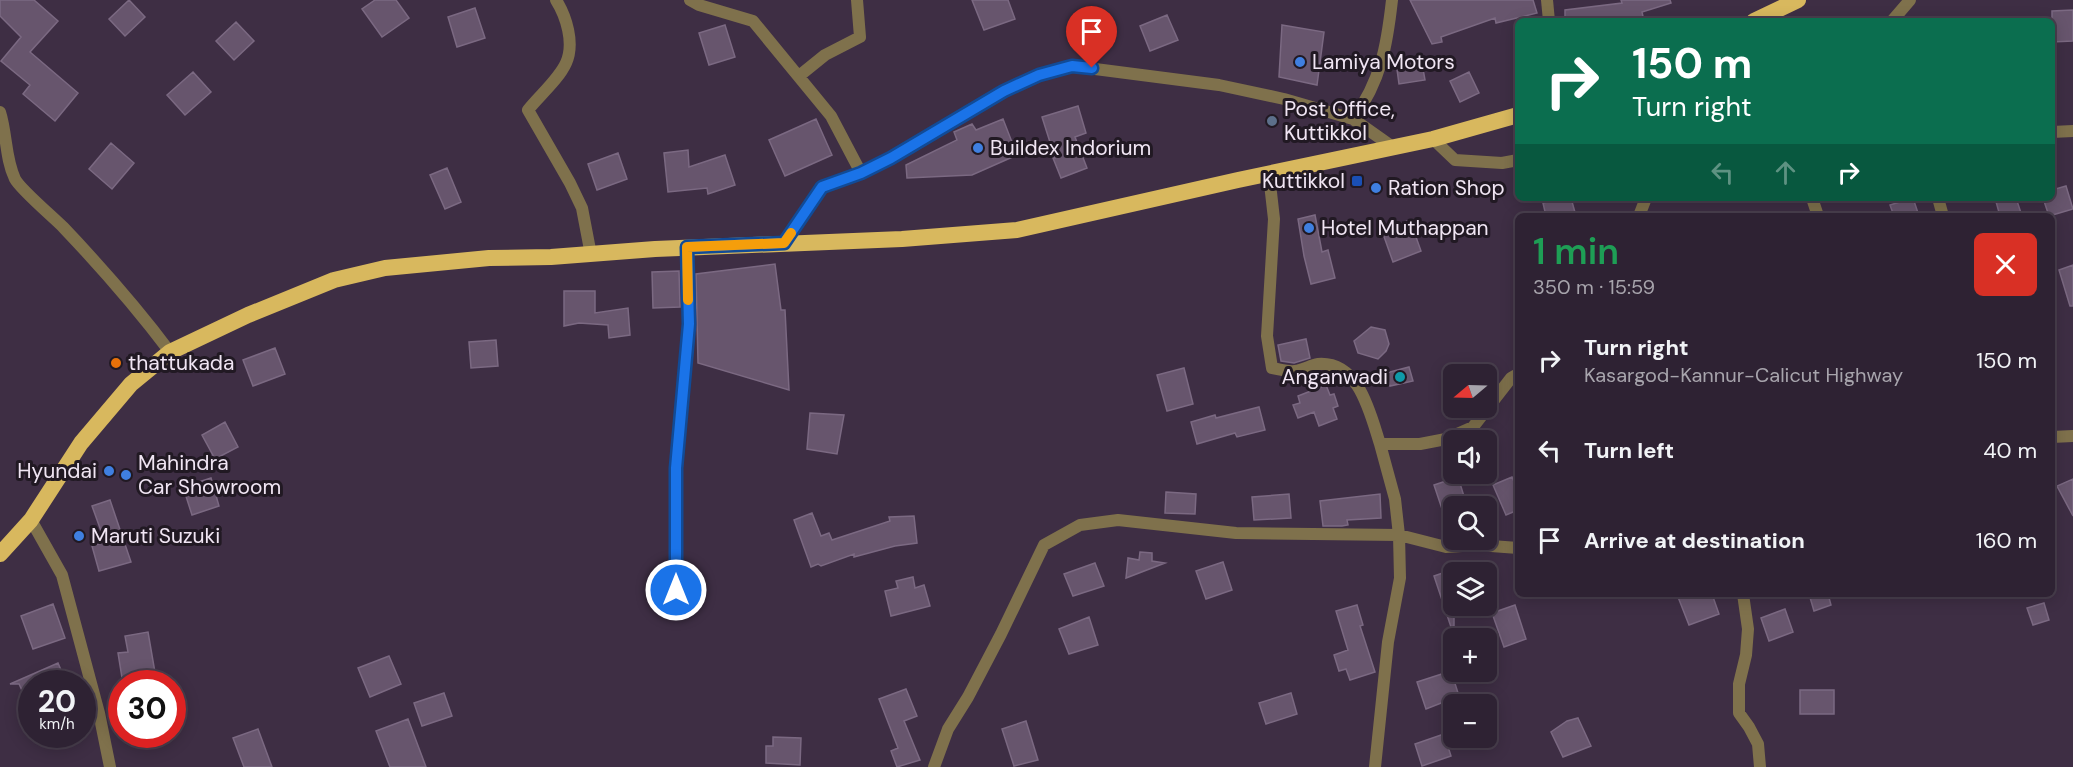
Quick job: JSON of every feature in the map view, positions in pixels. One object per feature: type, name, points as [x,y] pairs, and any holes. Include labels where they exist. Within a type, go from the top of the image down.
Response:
[{"type":"highway","points":[[1760,18],[1797,0]]},
{"type":"highway","points":[[0,554],[31,520],[81,443],[131,384],[170,352],[248,315],[334,280],[385,268],[489,258],[591,255],[687,247],[902,239],[1017,230],[1394,148],[1515,116]]},
{"type":"street","points":[[556,0],[564,13],[569,41],[566,62],[528,110],[582,208],[591,255]]},
{"type":"street","points":[[690,0],[699,5],[753,21],[831,116],[861,173]]},
{"type":"street","points":[[799,76],[825,55],[860,37],[857,0]]},
{"type":"street","points":[[1353,119],[1366,101],[1379,73],[1388,39],[1392,0]]},
{"type":"street","points":[[1547,0],[1549,18]]},
{"type":"street","points":[[1895,18],[1910,0]]},
{"type":"street","points":[[784,243],[822,187],[861,173],[891,158],[1004,91],[1039,75],[1072,66],[1220,85],[1284,99],[1353,119],[1394,148]]},
{"type":"street","points":[[0,112],[6,128],[9,158],[16,181],[98,264],[137,308],[170,352]]},
{"type":"street","points":[[2055,132],[2073,131]]},
{"type":"street","points":[[1433,139],[1455,160],[1502,163],[1515,161]]},
{"type":"street","points":[[1269,175],[1274,219],[1267,336],[1272,368],[1293,372],[1318,364],[1339,367],[1351,376],[1368,405],[1395,499],[1400,578],[1388,642],[1375,767]]},
{"type":"street","points":[[676,590],[676,468],[689,324],[687,247]]},
{"type":"street","points":[[1380,444],[1420,444],[1446,439],[1473,427],[1515,376]]},
{"type":"street","points":[[2055,437],[2073,436]]},
{"type":"street","points":[[31,520],[62,575],[99,713],[110,767]]},
{"type":"street","points":[[934,767],[948,729],[979,676],[1044,545],[1080,525],[1118,520],[1236,533],[1399,535],[1446,547],[1478,545],[1515,548]]},
{"type":"street","points":[[1743,597],[1748,629],[1746,655],[1739,684],[1739,713],[1758,744],[1760,767]]},
{"type":"building","points":[[0,0],[34,0],[58,21],[30,52],[78,93],[55,121],[23,94],[30,85],[1,61],[21,37],[0,16]]},
{"type":"building","points":[[129,0],[145,17],[125,36],[109,19]]},
{"type":"building","points":[[375,0],[396,0],[409,18],[382,37],[362,9]]},
{"type":"building","points":[[972,0],[1008,0],[1015,19],[984,30]]},
{"type":"building","points":[[1410,0],[1533,0],[1537,13],[1496,23],[1495,18],[1441,37],[1442,42],[1432,44]]},
{"type":"building","points":[[1621,0],[1670,0],[1671,3],[1642,12],[1643,18],[1565,18],[1565,10],[1622,3]]},
{"type":"building","points":[[475,8],[485,38],[457,47],[448,17]]},
{"type":"building","points":[[2073,10],[2073,41],[2055,42],[2055,18],[2052,18],[2052,11]]},
{"type":"building","points":[[1167,15],[1178,40],[1150,51],[1140,26]]},
{"type":"building","points":[[236,22],[254,41],[234,60],[216,41]]},
{"type":"building","points":[[725,25],[735,57],[709,65],[699,33]]},
{"type":"building","name":"Lamiya Motors","points":[[1282,25],[1324,32],[1317,85],[1279,77]]},
{"type":"building","points":[[1421,58],[1425,80],[1399,84],[1396,62]]},
{"type":"building","points":[[193,72],[211,92],[185,115],[167,95]]},
{"type":"building","points":[[1469,72],[1479,93],[1460,102],[1450,81]]},
{"type":"building","points":[[1078,106],[1086,133],[1075,137],[1087,168],[1061,178],[1042,117]]},
{"type":"building","points":[[816,119],[832,155],[785,176],[769,140]]},
{"type":"building","name":"Buildex Indorium","points":[[1003,119],[1017,155],[972,175],[907,178],[906,165],[957,140],[954,132],[972,124],[976,130]]},
{"type":"building","points":[[111,143],[134,163],[112,189],[89,169]]},
{"type":"building","points":[[688,150],[689,167],[725,155],[735,185],[708,194],[707,188],[668,192],[664,153]]},
{"type":"building","points":[[618,153],[627,179],[597,190],[588,164]]},
{"type":"building","points":[[447,168],[461,202],[445,209],[430,175]]},
{"type":"building","points":[[2066,186],[2073,209],[2055,214],[2048,213],[2044,201],[2055,201],[2055,189]]},
{"type":"building","points":[[1572,201],[1575,213],[1545,213],[1543,203]]},
{"type":"building","points":[[1914,201],[1918,213],[1893,213],[1890,205]]},
{"type":"building","points":[[1996,201],[2017,201],[2021,213],[1999,213]]},
{"type":"building","points":[[1315,215],[1322,252],[1328,250],[1335,278],[1311,284],[1298,219]]},
{"type":"building","points":[[1410,220],[1421,251],[1393,262],[1382,231]]},
{"type":"building","points":[[775,264],[781,310],[785,310],[789,390],[698,363],[696,274]]},
{"type":"building","points":[[2073,265],[2073,306],[2070,306],[2059,270]]},
{"type":"building","points":[[679,271],[680,307],[653,308],[652,272]]},
{"type":"building","points":[[564,291],[595,291],[595,313],[628,308],[630,335],[609,338],[608,325],[579,323],[564,326]]},
{"type":"building","points":[[1371,327],[1385,330],[1389,344],[1378,359],[1358,353],[1354,341]]},
{"type":"building","points":[[1306,339],[1310,358],[1294,363],[1281,361],[1278,345]]},
{"type":"building","points":[[496,340],[498,366],[471,368],[469,342]]},
{"type":"building","points":[[275,348],[285,374],[253,386],[243,360]]},
{"type":"building","name":"Anganwadi","points":[[1409,367],[1413,381],[1390,386],[1386,373]]},
{"type":"building","points":[[1184,368],[1193,404],[1167,411],[1157,375]]},
{"type":"building","points":[[1326,385],[1330,395],[1334,394],[1338,406],[1333,408],[1337,419],[1319,426],[1314,412],[1298,418],[1293,405],[1300,403],[1298,396]]},
{"type":"building","points":[[1259,407],[1265,430],[1237,437],[1235,433],[1197,444],[1191,422]]},
{"type":"building","points":[[810,413],[844,415],[837,454],[807,449]]},
{"type":"building","points":[[225,422],[238,447],[215,459],[202,435]]},
{"type":"building","points":[[1512,477],[1515,484],[1515,511],[1506,515],[1493,485]]},
{"type":"building","points":[[211,478],[219,506],[192,515],[183,487]]},
{"type":"building","points":[[2073,479],[2073,516],[2057,486]]},
{"type":"building","points":[[1443,482],[1443,484],[1460,484],[1464,496],[1443,496],[1442,509],[1434,485]]},
{"type":"building","points":[[1166,492],[1196,494],[1195,514],[1165,513]]},
{"type":"building","points":[[1289,494],[1291,518],[1254,520],[1252,497]]},
{"type":"building","points":[[1380,494],[1381,518],[1347,520],[1348,525],[1323,526],[1320,501]]},
{"type":"building","points":[[110,500],[131,562],[99,571],[92,546],[105,542],[92,506]]},
{"type":"building","points":[[812,513],[821,536],[829,533],[832,540],[890,521],[889,517],[914,516],[917,543],[895,546],[854,557],[854,554],[821,566],[818,564],[811,567],[794,520]]},
{"type":"building","points":[[1140,552],[1152,553],[1152,561],[1165,563],[1126,578],[1128,558],[1139,560]]},
{"type":"building","points":[[1223,562],[1232,590],[1206,599],[1196,571]]},
{"type":"building","points":[[1095,563],[1104,586],[1073,596],[1064,574]]},
{"type":"building","points":[[1443,573],[1443,603],[1434,576]]},
{"type":"building","points":[[913,577],[915,588],[924,585],[930,606],[891,616],[885,591],[898,588],[896,581]]},
{"type":"building","points":[[1678,597],[1713,597],[1719,614],[1689,625]]},
{"type":"building","points":[[1810,597],[1829,597],[1831,605],[1814,611]]},
{"type":"building","points":[[2044,603],[2049,620],[2033,625],[2027,608]]},
{"type":"building","points":[[53,604],[65,638],[33,649],[21,616]]},
{"type":"building","points":[[1357,605],[1363,625],[1360,626],[1375,672],[1350,680],[1346,669],[1339,671],[1334,655],[1348,650],[1336,611]]},
{"type":"building","points":[[1515,605],[1526,639],[1504,647],[1493,616],[1497,616],[1497,611]]},
{"type":"building","points":[[1785,609],[1793,632],[1769,641],[1761,618]]},
{"type":"building","points":[[1447,616],[1454,616],[1454,626],[1451,627]]},
{"type":"building","points":[[1089,617],[1098,645],[1069,654],[1059,629]]},
{"type":"building","points":[[148,632],[155,670],[121,670],[118,653],[128,652],[125,636]]},
{"type":"building","points":[[389,656],[401,684],[370,697],[358,668]]},
{"type":"building","points":[[58,663],[61,670],[42,670]]},
{"type":"building","points":[[1443,674],[1443,682],[1455,682],[1458,694],[1443,694],[1443,702],[1426,709],[1417,682]]},
{"type":"building","points":[[906,689],[917,716],[904,721],[920,760],[897,767],[891,751],[898,748],[879,699]]},
{"type":"building","points":[[1800,690],[1834,690],[1834,714],[1800,714]]},
{"type":"building","points":[[444,693],[452,716],[422,726],[414,703]]},
{"type":"building","points":[[1291,693],[1297,714],[1266,724],[1259,703]]},
{"type":"building","points":[[1578,718],[1591,746],[1563,757],[1551,732],[1567,721]]},
{"type":"building","points":[[408,719],[426,767],[390,767],[376,731]]},
{"type":"building","points":[[1026,721],[1038,760],[1014,766],[1002,729]]},
{"type":"building","points":[[258,729],[272,767],[244,767],[233,738]]},
{"type":"building","points":[[1443,734],[1443,748],[1448,748],[1451,756],[1422,766],[1415,744]]},
{"type":"building","points":[[773,737],[801,738],[800,765],[766,763],[766,746],[773,746]]},
{"type":"slow traffic","points":[[688,300],[687,247],[784,243],[791,233]]},
{"type":"place","name":"Lamiya Motors","points":[[1300,62]]},
{"type":"place","name":"Post Office, Kuttikkol","points":[[1272,121]]},
{"type":"place","name":"Buildex Indorium","points":[[978,148]]},
{"type":"place","name":"Kuttikkol","points":[[1357,181]]},
{"type":"place","name":"Ration Shop","points":[[1376,188]]},
{"type":"place","name":"Hotel Muthappan","points":[[1309,228]]},
{"type":"place","name":"thattukada","points":[[116,363]]},
{"type":"place","name":"Anganwadi","points":[[1400,377]]},
{"type":"place","name":"Hyundai","points":[[109,471]]},
{"type":"place","name":"Mahindra Car Showroom","points":[[126,475]]},
{"type":"place","name":"Maruti Suzuki","points":[[79,536]]},
{"type":"route","points":[[676,590],[676,468],[689,324],[687,247],[784,243],[822,187],[861,173],[891,158],[1004,91],[1039,75],[1072,66],[1092,68]]}]
